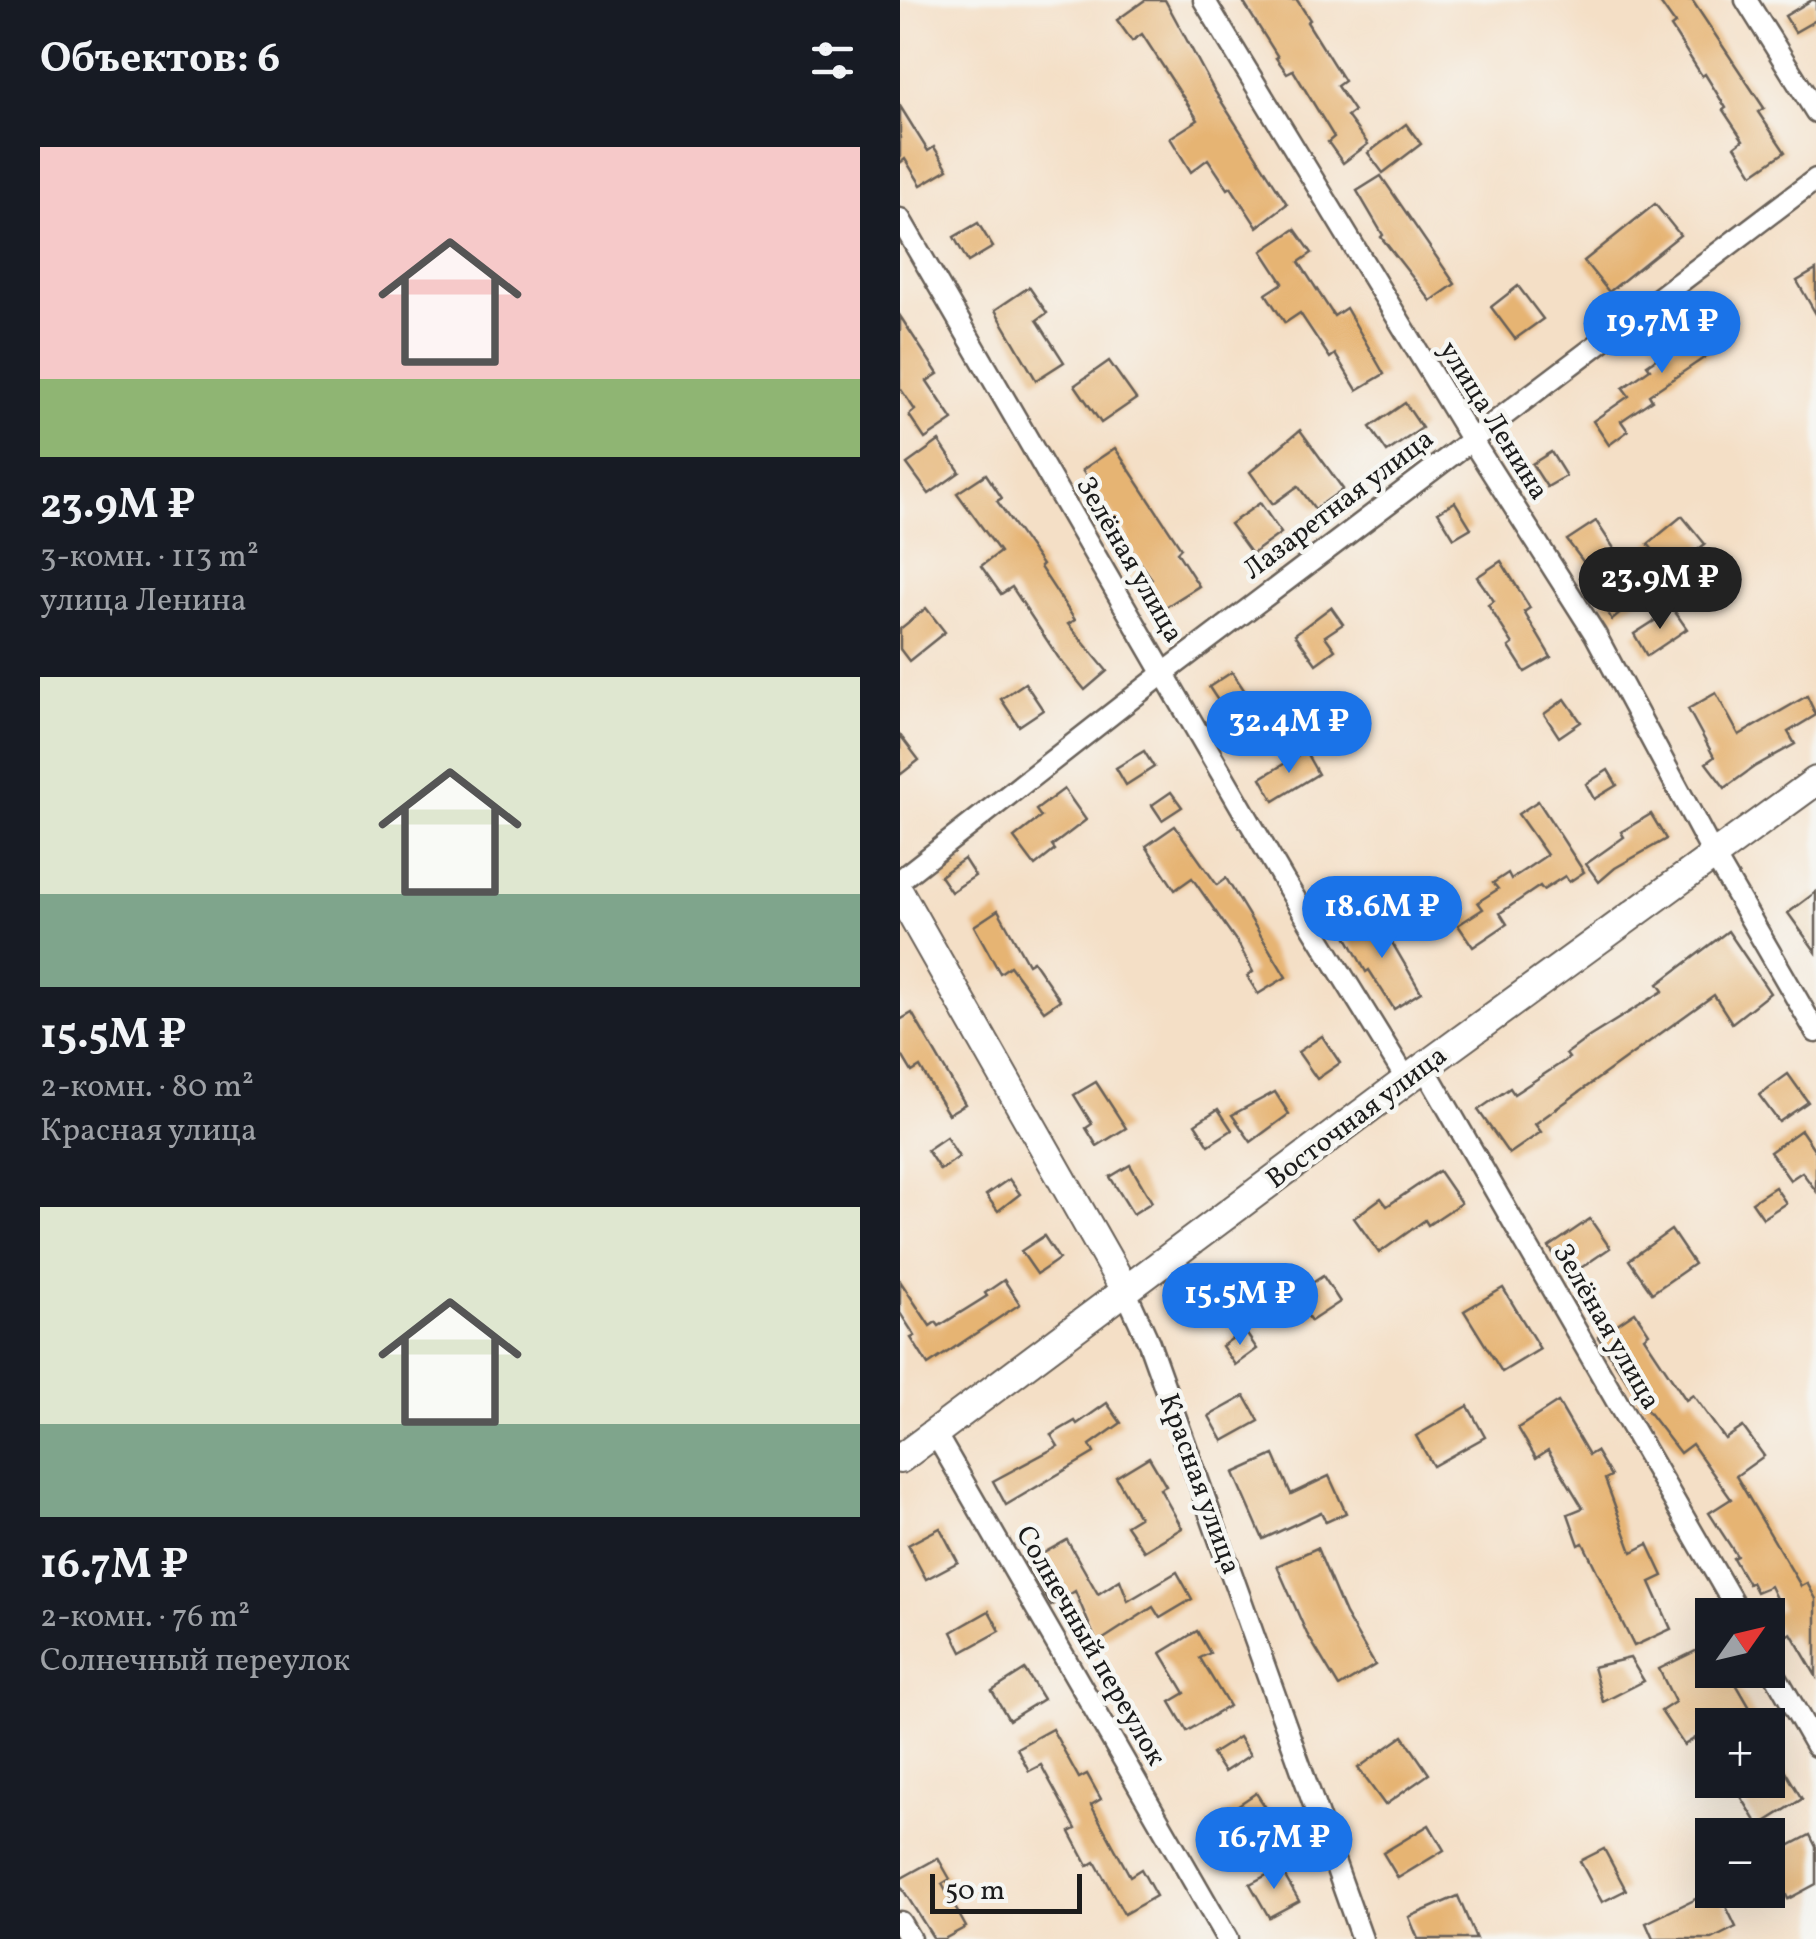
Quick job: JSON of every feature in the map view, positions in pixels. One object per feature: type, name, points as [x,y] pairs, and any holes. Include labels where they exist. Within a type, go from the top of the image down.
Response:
[{"type":"street","name":"улица Ленина","points":[[1204,0],[1471,440],[1595,634],[1816,1032]]},
{"type":"street","points":[[1746,0],[1816,112]]},
{"type":"street","name":"Лазаретная улица","points":[[900,880],[1164,673],[1816,179]]},
{"type":"street","name":"Зелёная улица","points":[[900,219],[1284,881],[1415,1074],[1730,1598]]},
{"type":"street","name":"Восточная улица","points":[[900,1458],[1816,781]]},
{"type":"street","name":"Красная улица","points":[[900,894],[1126,1290],[1156,1362],[1362,1939]]},
{"type":"street","name":"Солнечный переулок","points":[[935,1433],[1227,1939]]},
{"type":"street","points":[[1783,1688],[1816,1746]]},
{"type":"street","points":[[900,1922],[910,1939]]},
{"type":"building","points":[[1145,0],[1165,0],[1214,90],[1287,204],[1257,227],[1208,159],[1191,172],[1170,138],[1198,120],[1142,34],[1132,41],[1117,20]]},
{"type":"building","points":[[1242,0],[1297,0],[1310,20],[1307,22],[1344,81],[1337,86],[1354,111],[1347,116],[1368,144],[1343,163],[1328,142],[1334,137],[1293,70],[1287,73],[1276,58]]},
{"type":"building","points":[[1658,0],[1692,0],[1764,108],[1758,112],[1785,152],[1753,174],[1735,146],[1743,140],[1723,110],[1726,108],[1671,27],[1675,24]]},
{"type":"building","points":[[1816,0],[1816,20],[1795,32],[1785,16]]},
{"type":"building","points":[[900,106],[928,151],[934,147],[948,169],[921,185],[905,159],[900,163]]},
{"type":"building","points":[[1406,124],[1421,144],[1383,173],[1368,153]]},
{"type":"building","points":[[1381,176],[1455,284],[1431,301],[1381,237],[1357,191]]},
{"type":"building","points":[[1655,204],[1680,235],[1609,292],[1584,261]]},
{"type":"building","points":[[978,223],[993,247],[968,262],[954,237]]},
{"type":"building","points":[[1295,229],[1312,253],[1299,262],[1334,316],[1346,308],[1384,374],[1357,390],[1335,354],[1330,358],[1300,313],[1285,323],[1266,294],[1283,283],[1262,251]]},
{"type":"building","points":[[1816,270],[1816,314],[1797,281]]},
{"type":"building","points":[[1518,286],[1543,319],[1515,339],[1491,307]]},
{"type":"building","points":[[1029,287],[1047,313],[1037,320],[1064,362],[1036,380],[995,310]]},
{"type":"building","points":[[900,316],[938,374],[927,381],[953,420],[925,439],[909,415],[915,410],[900,388]]},
{"type":"building","points":[[1718,317],[1732,339],[1649,395],[1652,400],[1621,421],[1628,431],[1609,445],[1593,421],[1629,396],[1623,388],[1650,369],[1647,365]]},
{"type":"building","points":[[1109,361],[1136,399],[1101,423],[1075,385]]},
{"type":"building","points":[[1405,403],[1422,428],[1387,452],[1370,427]]},
{"type":"building","points":[[1300,430],[1343,489],[1315,509],[1298,486],[1273,504],[1250,472]]},
{"type":"building","points":[[939,441],[960,472],[929,494],[907,464]]},
{"type":"building","points":[[1115,448],[1181,548],[1177,552],[1199,586],[1164,608],[1148,582],[1152,579],[1082,470]]},
{"type":"building","points":[[1551,452],[1566,476],[1547,487],[1532,464]]},
{"type":"building","points":[[986,474],[1002,498],[997,501],[1075,620],[1068,624],[1107,671],[1085,690],[1012,587],[1001,594],[981,566],[1000,552],[957,493]]},
{"type":"building","points":[[1455,502],[1471,528],[1454,538],[1438,512]]},
{"type":"building","points":[[1260,503],[1281,533],[1252,554],[1230,524]]},
{"type":"building","points":[[1682,516],[1705,544],[1671,572],[1648,544]]},
{"type":"building","points":[[1596,521],[1644,594],[1612,620],[1601,600],[1609,596],[1567,540]]},
{"type":"building","points":[[1501,561],[1530,608],[1524,612],[1551,657],[1525,672],[1509,647],[1513,644],[1488,605],[1494,601],[1477,577]]},
{"type":"building","points":[[1331,607],[1343,624],[1325,636],[1335,650],[1316,664],[1295,634]]},
{"type":"building","points":[[926,608],[945,632],[909,661],[900,649],[900,629]]},
{"type":"building","points":[[1673,609],[1687,629],[1647,656],[1634,634]]},
{"type":"building","points":[[1232,672],[1259,712],[1236,728],[1209,687]]},
{"type":"building","points":[[1025,683],[1043,710],[1019,726],[1001,699]]},
{"type":"building","points":[[1716,693],[1739,735],[1807,696],[1816,715],[1788,732],[1795,744],[1725,788],[1706,763],[1714,757],[1688,709]]},
{"type":"building","points":[[1565,699],[1581,722],[1559,737],[1544,714]]},
{"type":"building","points":[[900,735],[919,760],[900,775]]},
{"type":"building","points":[[1144,751],[1154,767],[1126,785],[1116,768]]},
{"type":"building","points":[[1305,751],[1318,774],[1274,801],[1261,778]]},
{"type":"building","points":[[1608,770],[1617,785],[1594,799],[1586,784]]},
{"type":"building","points":[[1064,789],[1086,820],[1052,846],[1055,850],[1035,866],[1014,838],[1041,817],[1036,810]]},
{"type":"building","points":[[1171,792],[1182,807],[1162,820],[1152,805]]},
{"type":"building","points":[[1538,801],[1584,872],[1569,882],[1565,876],[1543,890],[1540,886],[1500,913],[1507,924],[1473,947],[1458,925],[1483,909],[1478,902],[1498,889],[1493,883],[1508,873],[1511,879],[1547,855],[1518,814]]},
{"type":"building","points":[[1651,814],[1666,839],[1615,868],[1599,882],[1586,864],[1624,837],[1621,832]]},
{"type":"building","points":[[1175,826],[1217,885],[1226,878],[1286,977],[1258,994],[1247,976],[1253,972],[1239,945],[1192,878],[1175,890],[1146,846]]},
{"type":"building","points":[[964,859],[975,876],[951,892],[940,876]]},
{"type":"building","points":[[1816,892],[1816,952],[1788,913]]},
{"type":"building","points":[[998,910],[1028,964],[1033,961],[1060,1000],[1044,1011],[1010,966],[1000,973],[974,926]]},
{"type":"building","points":[[1367,913],[1384,943],[1390,939],[1421,992],[1394,1009],[1369,970],[1366,972],[1342,928]]},
{"type":"building","points":[[1728,931],[1770,993],[1732,1023],[1714,995],[1535,1124],[1541,1132],[1509,1154],[1478,1110],[1510,1088],[1514,1094],[1569,1058],[1566,1054],[1589,1037],[1663,991],[1658,984]]},
{"type":"building","points":[[912,1013],[965,1104],[948,1114],[920,1067],[912,1072],[900,1052],[900,1020]]},
{"type":"building","points":[[1322,1036],[1340,1063],[1317,1079],[1298,1052]]},
{"type":"building","points":[[1788,1074],[1808,1102],[1779,1122],[1759,1095]]},
{"type":"building","points":[[1096,1082],[1126,1128],[1097,1146],[1086,1128],[1092,1124],[1074,1095]]},
{"type":"building","points":[[1275,1092],[1289,1114],[1251,1142],[1232,1115]]},
{"type":"building","points":[[1218,1109],[1232,1130],[1209,1145],[1195,1124]]},
{"type":"building","points":[[1801,1130],[1816,1152],[1816,1191],[1802,1172],[1790,1180],[1770,1152]]},
{"type":"building","points":[[946,1137],[959,1157],[940,1170],[927,1150]]},
{"type":"building","points":[[1130,1165],[1152,1202],[1133,1214],[1110,1177]]},
{"type":"building","points":[[1439,1171],[1461,1203],[1428,1225],[1425,1220],[1379,1253],[1354,1218],[1381,1198],[1387,1206]]},
{"type":"building","points":[[1009,1179],[1020,1194],[998,1211],[986,1195]]},
{"type":"building","points":[[1775,1187],[1786,1203],[1763,1218],[1752,1202]]},
{"type":"building","points":[[1590,1219],[1610,1248],[1569,1276],[1549,1247]]},
{"type":"building","points":[[1671,1230],[1694,1264],[1652,1293],[1629,1260]]},
{"type":"building","points":[[1044,1236],[1059,1259],[1037,1274],[1021,1251]]},
{"type":"building","points":[[1323,1276],[1340,1302],[1311,1321],[1294,1295]]},
{"type":"building","points":[[1004,1280],[1020,1304],[928,1365],[900,1313],[900,1281],[930,1326],[936,1322],[939,1326],[987,1296],[985,1293]]},
{"type":"building","points":[[1503,1288],[1540,1349],[1502,1372],[1464,1311]]},
{"type":"building","points":[[1635,1312],[1649,1333],[1644,1337],[1686,1400],[1693,1395],[1725,1439],[1743,1427],[1764,1456],[1736,1476],[1801,1586],[1807,1583],[1816,1599],[1816,1676],[1791,1633],[1785,1636],[1785,1598],[1776,1598],[1770,1586],[1756,1592],[1751,1582],[1748,1584],[1733,1558],[1737,1556],[1709,1513],[1731,1499],[1692,1444],[1680,1453],[1598,1337]]},
{"type":"building","points":[[1244,1330],[1257,1349],[1235,1365],[1222,1346]]},
{"type":"building","points":[[1245,1396],[1259,1421],[1223,1441],[1209,1416]]},
{"type":"building","points":[[1558,1402],[1589,1455],[1596,1451],[1611,1476],[1605,1479],[1632,1552],[1648,1544],[1663,1576],[1650,1582],[1671,1629],[1634,1646],[1583,1543],[1579,1545],[1568,1514],[1583,1508],[1548,1450],[1536,1458],[1518,1428]]},
{"type":"building","points":[[1107,1403],[1121,1423],[1090,1445],[1094,1453],[1006,1505],[993,1481],[1058,1446],[1051,1435],[1075,1421],[1077,1424]]},
{"type":"building","points":[[1468,1406],[1485,1437],[1433,1466],[1416,1436]]},
{"type":"building","points":[[1274,1455],[1291,1494],[1329,1476],[1346,1513],[1326,1522],[1321,1512],[1263,1539],[1234,1473]]},
{"type":"building","points":[[1149,1457],[1166,1486],[1160,1489],[1182,1528],[1144,1551],[1126,1525],[1139,1517],[1116,1477]]},
{"type":"building","points":[[940,1528],[958,1562],[926,1579],[908,1545]]},
{"type":"building","points":[[1067,1540],[1098,1594],[1120,1580],[1128,1601],[1177,1572],[1192,1599],[1160,1618],[1153,1607],[1097,1643],[1075,1591],[1051,1606],[1026,1563]]},
{"type":"building","points":[[1317,1548],[1345,1614],[1375,1665],[1339,1687],[1307,1634],[1277,1566]]},
{"type":"building","points":[[989,1611],[1000,1631],[962,1652],[952,1632]]},
{"type":"building","points":[[1197,1631],[1210,1653],[1200,1658],[1229,1706],[1187,1731],[1170,1702],[1185,1693],[1161,1653]]},
{"type":"building","points":[[1695,1651],[1695,1688],[1738,1688],[1750,1708],[1695,1708],[1695,1738],[1684,1745],[1661,1711],[1675,1702],[1659,1669]]},
{"type":"building","points":[[1630,1658],[1644,1681],[1603,1702],[1593,1667]]},
{"type":"building","points":[[1025,1670],[1043,1699],[1009,1720],[992,1691]]},
{"type":"building","points":[[1052,1729],[1079,1778],[1087,1774],[1101,1799],[1091,1805],[1130,1876],[1141,1869],[1156,1896],[1124,1914],[1095,1862],[1088,1866],[1070,1832],[1076,1829],[1041,1765],[1029,1771],[1017,1748]]},
{"type":"building","points":[[1403,1736],[1429,1774],[1385,1805],[1358,1768]]},
{"type":"building","points":[[1239,1737],[1250,1755],[1224,1772],[1212,1754]]},
{"type":"building","points":[[1785,1771],[1802,1799],[1772,1818],[1754,1818],[1742,1798],[1785,1798]]},
{"type":"building","points":[[1256,1793],[1273,1818],[1240,1841],[1222,1816]]},
{"type":"building","points":[[1429,1825],[1444,1850],[1398,1878],[1383,1853]]},
{"type":"building","points":[[1810,1835],[1816,1847],[1816,1884],[1788,1899],[1785,1893],[1785,1848]]},
{"type":"building","points":[[1604,1849],[1626,1890],[1602,1902],[1580,1861]]},
{"type":"building","points":[[938,1858],[950,1879],[942,1884],[966,1927],[944,1939],[934,1939],[900,1885],[900,1879]]},
{"type":"building","points":[[1280,1868],[1299,1901],[1269,1917],[1250,1884]]},
{"type":"building","points":[[1458,1896],[1476,1939],[1418,1939],[1409,1917]]},
{"type":"building","points":[[1695,1899],[1695,1908],[1727,1908],[1736,1927],[1712,1939],[1653,1939],[1646,1923]]}]
